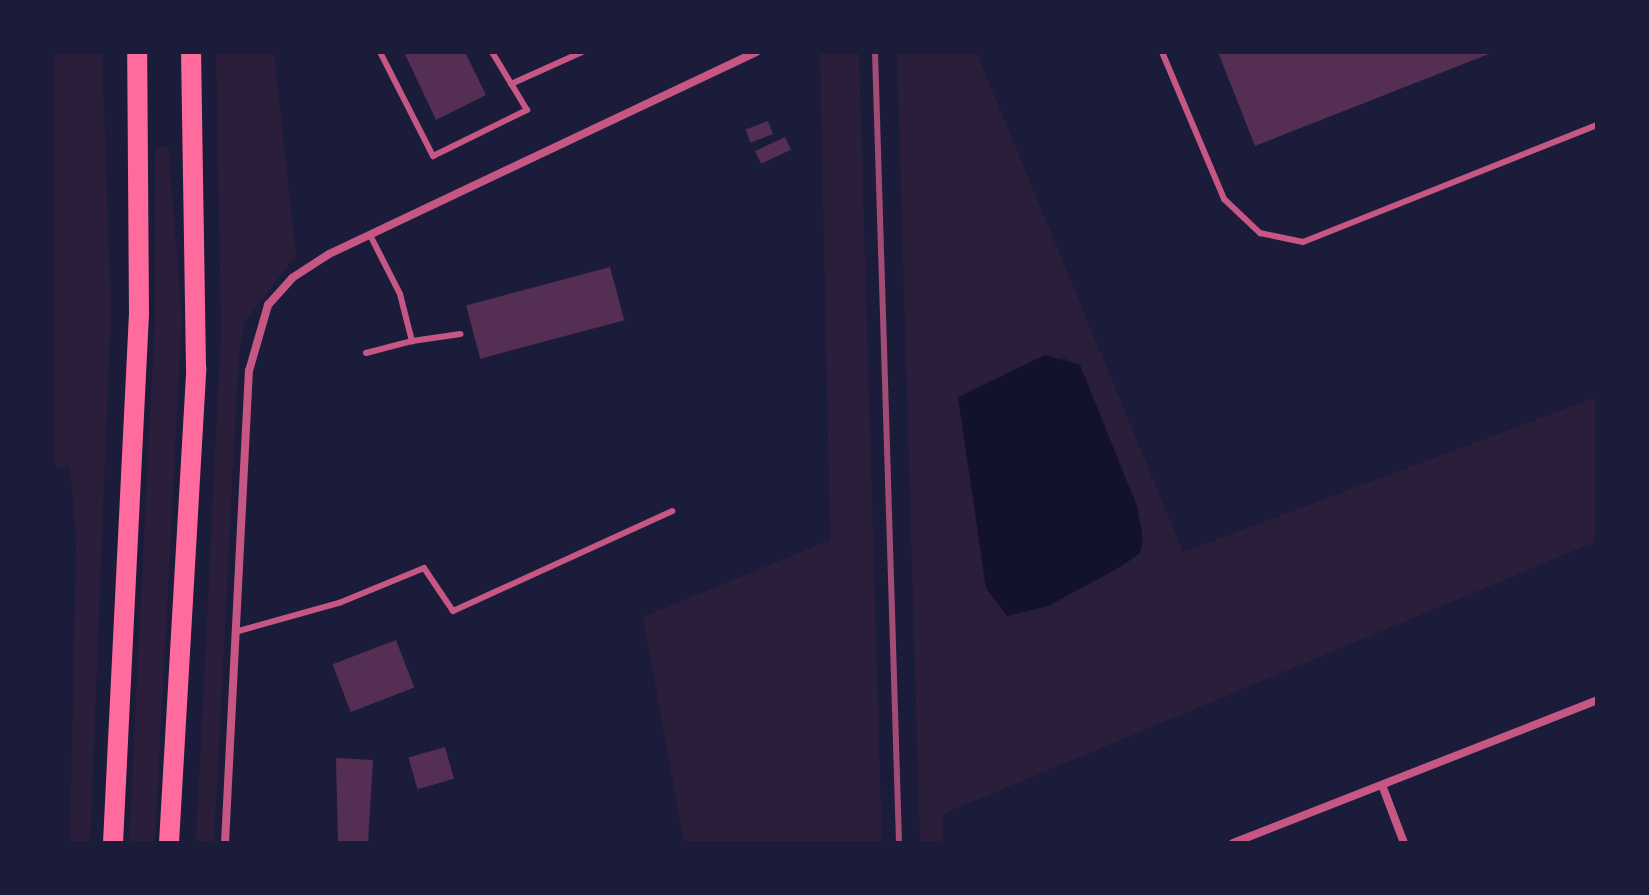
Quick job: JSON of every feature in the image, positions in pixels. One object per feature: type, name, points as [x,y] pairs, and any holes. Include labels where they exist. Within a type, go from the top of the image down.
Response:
[{"type":"main road","points":[[113,843],[139,314],[137,52]]},
{"type":"main road","points":[[169,843],[196,368],[191,52]]},
{"type":"street","points":[[225,843],[249,371],[259,325],[292,278],[370,235],[757,52]]},
{"type":"street","points":[[1233,843],[1597,700]]},
{"type":"street","points":[[1382,785],[1404,843]]},
{"type":"lane","points":[[380,52],[433,156],[527,110],[492,52]]},
{"type":"lane","points":[[511,84],[582,52]]},
{"type":"lane","points":[[1162,52],[1224,199],[1260,233],[1303,242],[1597,125]]},
{"type":"lane","points":[[370,235],[400,294],[412,341]]},
{"type":"lane","points":[[366,353],[412,341],[460,334]]},
{"type":"lane","points":[[235,632],[339,603],[424,568],[453,611],[672,511]]},
{"type":"shaded area","points":[[52,52],[102,52],[111,310],[90,843],[70,843],[76,541],[70,468],[57,468],[52,456]]},
{"type":"shaded area","points":[[216,52],[274,52],[296,256],[245,321],[239,352],[214,843],[196,843],[221,333]]},
{"type":"shaded area","points":[[820,52],[859,52],[882,843],[684,843],[643,617],[830,540]]},
{"type":"shaded area","points":[[897,52],[977,54],[1183,552],[1597,397],[1597,541],[943,814],[943,843],[920,843]],"holes":[[[1062,356],[1080,365],[1143,533],[1122,566],[1048,606],[1007,616],[986,588]]]},
{"type":"shaded area","points":[[168,146],[182,315],[155,843],[129,843],[155,314],[155,148]]},
{"type":"shaded area","points":[[1045,355],[1080,365],[1137,506],[1143,540],[1140,553],[1122,566],[1048,606],[1007,616],[986,588],[958,397]]},
{"type":"building","points":[[404,52],[465,52],[486,95],[436,120]]},
{"type":"building","points":[[1218,52],[1494,52],[1255,146]]},
{"type":"building","points":[[768,121],[773,134],[751,143],[746,130]]},
{"type":"building","points":[[785,137],[791,150],[761,164],[755,151]]},
{"type":"building","points":[[610,267],[624,320],[480,359],[466,306]]},
{"type":"building","points":[[396,640],[414,688],[351,712],[333,664]]},
{"type":"building","points":[[445,747],[454,779],[418,789],[408,757]]},
{"type":"building","points":[[336,758],[373,760],[368,843],[338,843]]},
{"type":"railway","points":[[875,52],[899,843]]}]
